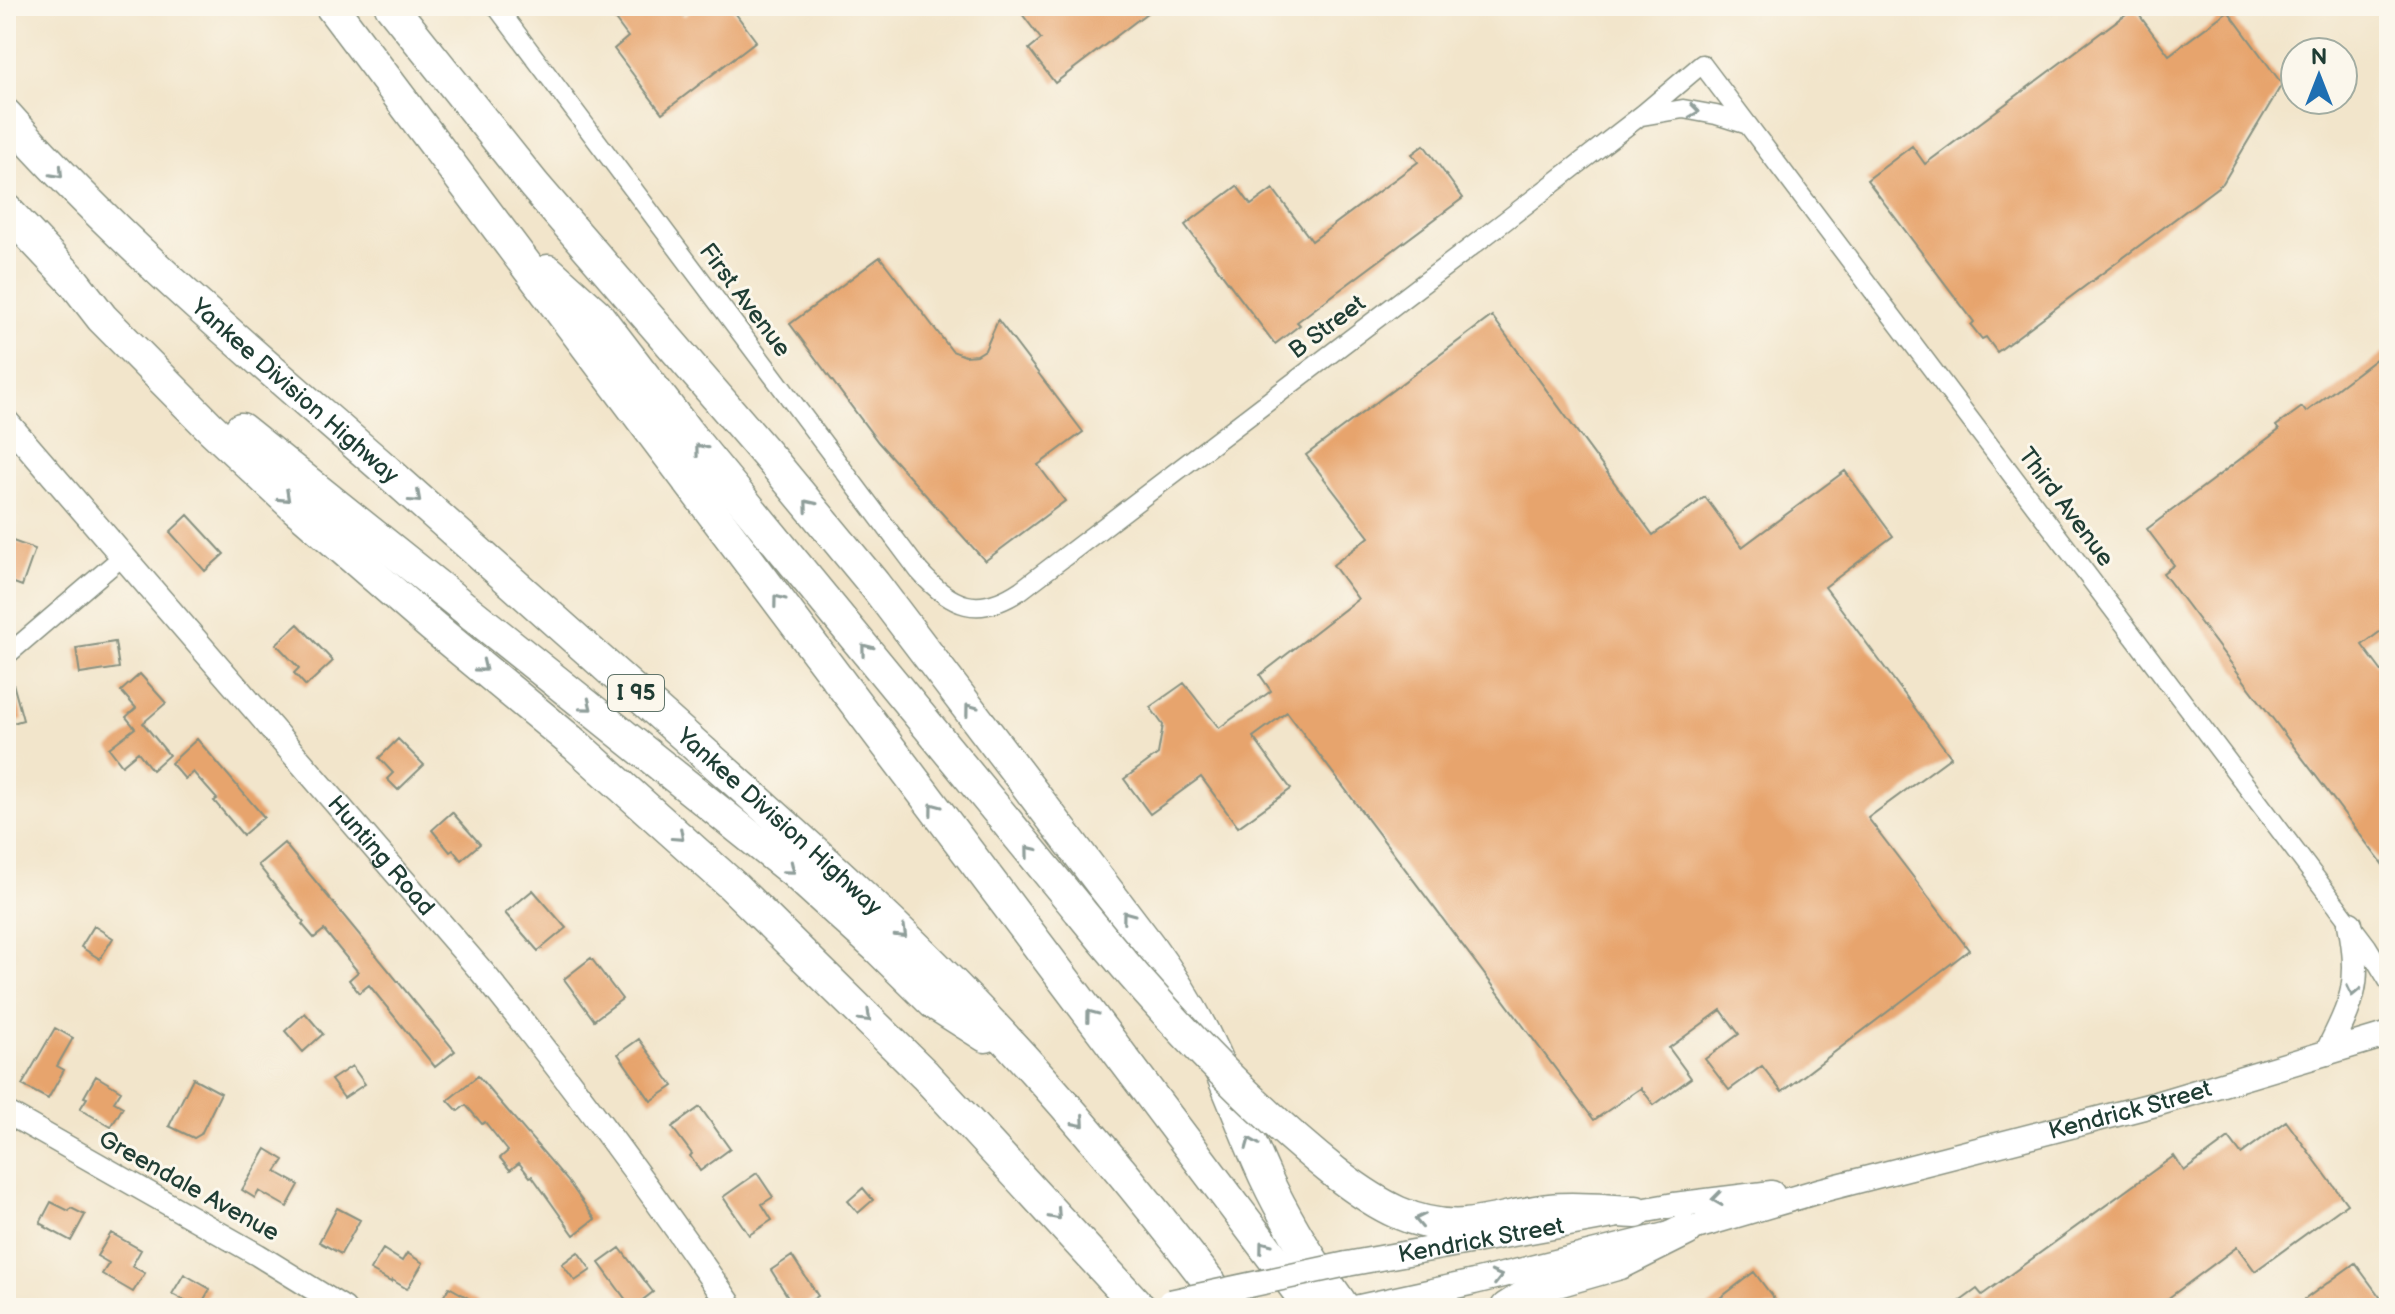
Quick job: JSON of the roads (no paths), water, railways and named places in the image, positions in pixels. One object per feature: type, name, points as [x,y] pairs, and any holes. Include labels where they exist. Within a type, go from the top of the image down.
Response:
[{"type":"highway","points":[[331,6],[1311,1308]]},
{"type":"highway","points":[[391,6],[534,185],[859,565],[1149,946],[1176,984],[1212,1050],[1258,1160],[1286,1217],[1344,1308]]},
{"type":"highway","name":"Yankee Division Highway","points":[[6,115],[63,178],[168,278],[874,906],[1026,1061],[1144,1198],[1229,1308]]},
{"type":"highway","points":[[6,210],[74,282],[102,318],[296,508],[577,746],[732,885],[925,1075],[1151,1306]]},
{"type":"highway","points":[[495,223],[597,315],[682,426],[1080,911],[1201,1051],[1263,1111],[1338,1175],[1387,1209],[1407,1218],[1443,1225],[1466,1225],[1552,1210],[1636,1212]]},
{"type":"highway","points":[[74,282],[234,423],[803,879],[934,1003],[1026,1061]]},
{"type":"highway","points":[[1507,1308],[1543,1285],[1620,1263],[1686,1230]]},
{"type":"main road","name":"Hunting Road","points":[[6,421],[439,920],[639,1174],[732,1308]]},
{"type":"main road","points":[[2327,1053],[2348,1010],[2355,984],[2356,961],[2350,924]]},
{"type":"main road","name":"Kendrick Street","points":[[1355,1308],[1686,1230],[1822,1190],[2102,1119],[2389,1034]]},
{"type":"main road","name":"Kendrick Street","points":[[1151,1306],[1347,1264],[1636,1212],[1713,1199],[1822,1190]]},
{"type":"street","name":"First Avenue","points":[[496,6],[919,571],[945,597],[969,606]]},
{"type":"street","name":"B Street","points":[[969,606],[990,605],[1021,590],[1639,117],[1702,64]]},
{"type":"street","name":"Third Avenue","points":[[1702,64],[2367,946],[2389,982]]},
{"type":"street","points":[[1639,117],[1683,109],[1748,125]]},
{"type":"street","points":[[6,656],[123,556]]},
{"type":"street","name":"Greendale Avenue","points":[[6,1112],[258,1255],[344,1308]]}]
